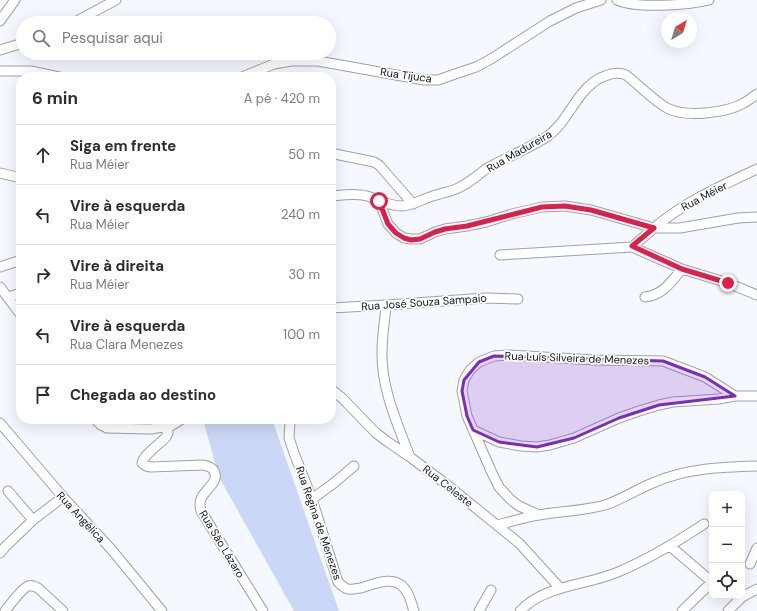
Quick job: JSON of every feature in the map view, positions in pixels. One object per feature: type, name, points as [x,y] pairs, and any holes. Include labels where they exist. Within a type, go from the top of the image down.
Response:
[{"type":"street","points":[[0,21],[15,0]]},
{"type":"street","points":[[86,16],[116,0]]},
{"type":"street","name":"Rua Tijuca","points":[[254,72],[274,64],[291,61],[318,61],[424,80],[438,80],[476,67],[550,21],[576,8],[601,0]]},
{"type":"street","points":[[617,0],[631,4],[660,5],[710,0]]},
{"type":"street","points":[[0,50],[16,45]]},
{"type":"street","points":[[0,70],[31,72]]},
{"type":"street","name":"Rua Madureira","points":[[336,196],[355,194],[367,196],[392,205],[404,206],[462,187],[484,171],[532,146],[555,130],[563,122],[589,85],[609,74],[620,73],[626,75],[667,108],[679,113],[694,114],[721,111],[744,103],[757,94]]},
{"type":"street","points":[[336,154],[374,162],[379,165],[413,204]]},
{"type":"street","name":"Rua Méier","points":[[632,246],[684,206],[757,169]]},
{"type":"street","points":[[0,173],[16,177]]},
{"type":"street","points":[[379,201],[388,224],[396,233],[411,240],[420,239],[445,229],[467,226],[542,207],[565,206],[591,210],[654,228],[680,228],[738,218],[757,217]]},
{"type":"street","points":[[500,255],[632,246],[682,269],[728,283],[757,295]]},
{"type":"street","points":[[0,267],[16,262]]},
{"type":"street","points":[[645,297],[657,294],[682,269]]},
{"type":"street","points":[[0,287],[16,309]]},
{"type":"street","points":[[8,297],[16,295]]},
{"type":"street","name":"Rua José Souza Sampaio","points":[[336,308],[486,298],[518,299]]},
{"type":"street","points":[[386,305],[382,352],[383,371],[387,392],[394,415],[410,457]]},
{"type":"street","name":"Rua Luís Silveira de Menezes","points":[[539,515],[518,506],[500,487],[492,473],[467,416],[462,391],[464,380],[470,370],[479,362],[494,356],[509,355],[595,360],[663,361],[705,377],[735,396]]},
{"type":"street","name":"Rua Celeste","points":[[336,393],[388,442],[446,484],[519,543],[560,588]]},
{"type":"street","points":[[473,430],[499,442],[520,446],[537,447],[574,438],[619,418],[659,405],[673,402],[718,399],[735,396],[757,396]]},
{"type":"street","name":"Rua Angélica","points":[[0,423],[63,497],[111,549],[162,611]]},
{"type":"street","points":[[101,424],[107,428],[151,429],[162,427],[166,429],[174,424]]},
{"type":"street","points":[[113,428],[116,424]]},
{"type":"street","name":"Rua Regina de Menezes","points":[[290,424],[289,438],[312,499],[338,582],[349,589],[393,581],[399,582],[407,592],[414,611]]},
{"type":"street","name":"Rua São Lázaro","points":[[166,429],[168,433],[166,437],[145,457],[142,463],[151,467],[203,465],[208,466],[213,470],[216,475],[214,481],[200,500],[202,511],[263,611]]},
{"type":"street","points":[[312,499],[354,466]]},
{"type":"street","points":[[497,525],[539,515],[594,508],[608,504],[675,474],[690,470],[757,466]]},
{"type":"street","points":[[8,491],[33,520]]},
{"type":"street","points":[[2,547],[33,520],[63,497]]},
{"type":"street","points":[[520,611],[527,604],[540,596],[560,588],[600,579],[619,572],[670,546],[704,524]]},
{"type":"street","points":[[670,546],[709,579]]},
{"type":"street","points":[[750,564],[757,548]]},
{"type":"street","points":[[682,611],[709,585]]},
{"type":"street","points":[[5,611],[28,586],[38,588],[63,611]]},
{"type":"street","points":[[728,611],[742,597],[757,589]]},
{"type":"street","points":[[479,611],[491,590]]},
{"type":"highlighted area","points":[[494,356],[663,361],[705,377],[735,396],[659,405],[619,418],[574,438],[537,447],[499,442],[473,430],[467,416],[462,391],[464,380],[479,362]]},
{"type":"shaded area","points":[[204,424],[274,424],[339,611],[294,611],[219,477]]},
{"type":"route","points":[[379,201],[388,224],[396,233],[411,240],[420,239],[445,229],[486,222],[542,207],[565,206],[591,210],[654,228],[632,246],[682,269],[728,283]]}]
